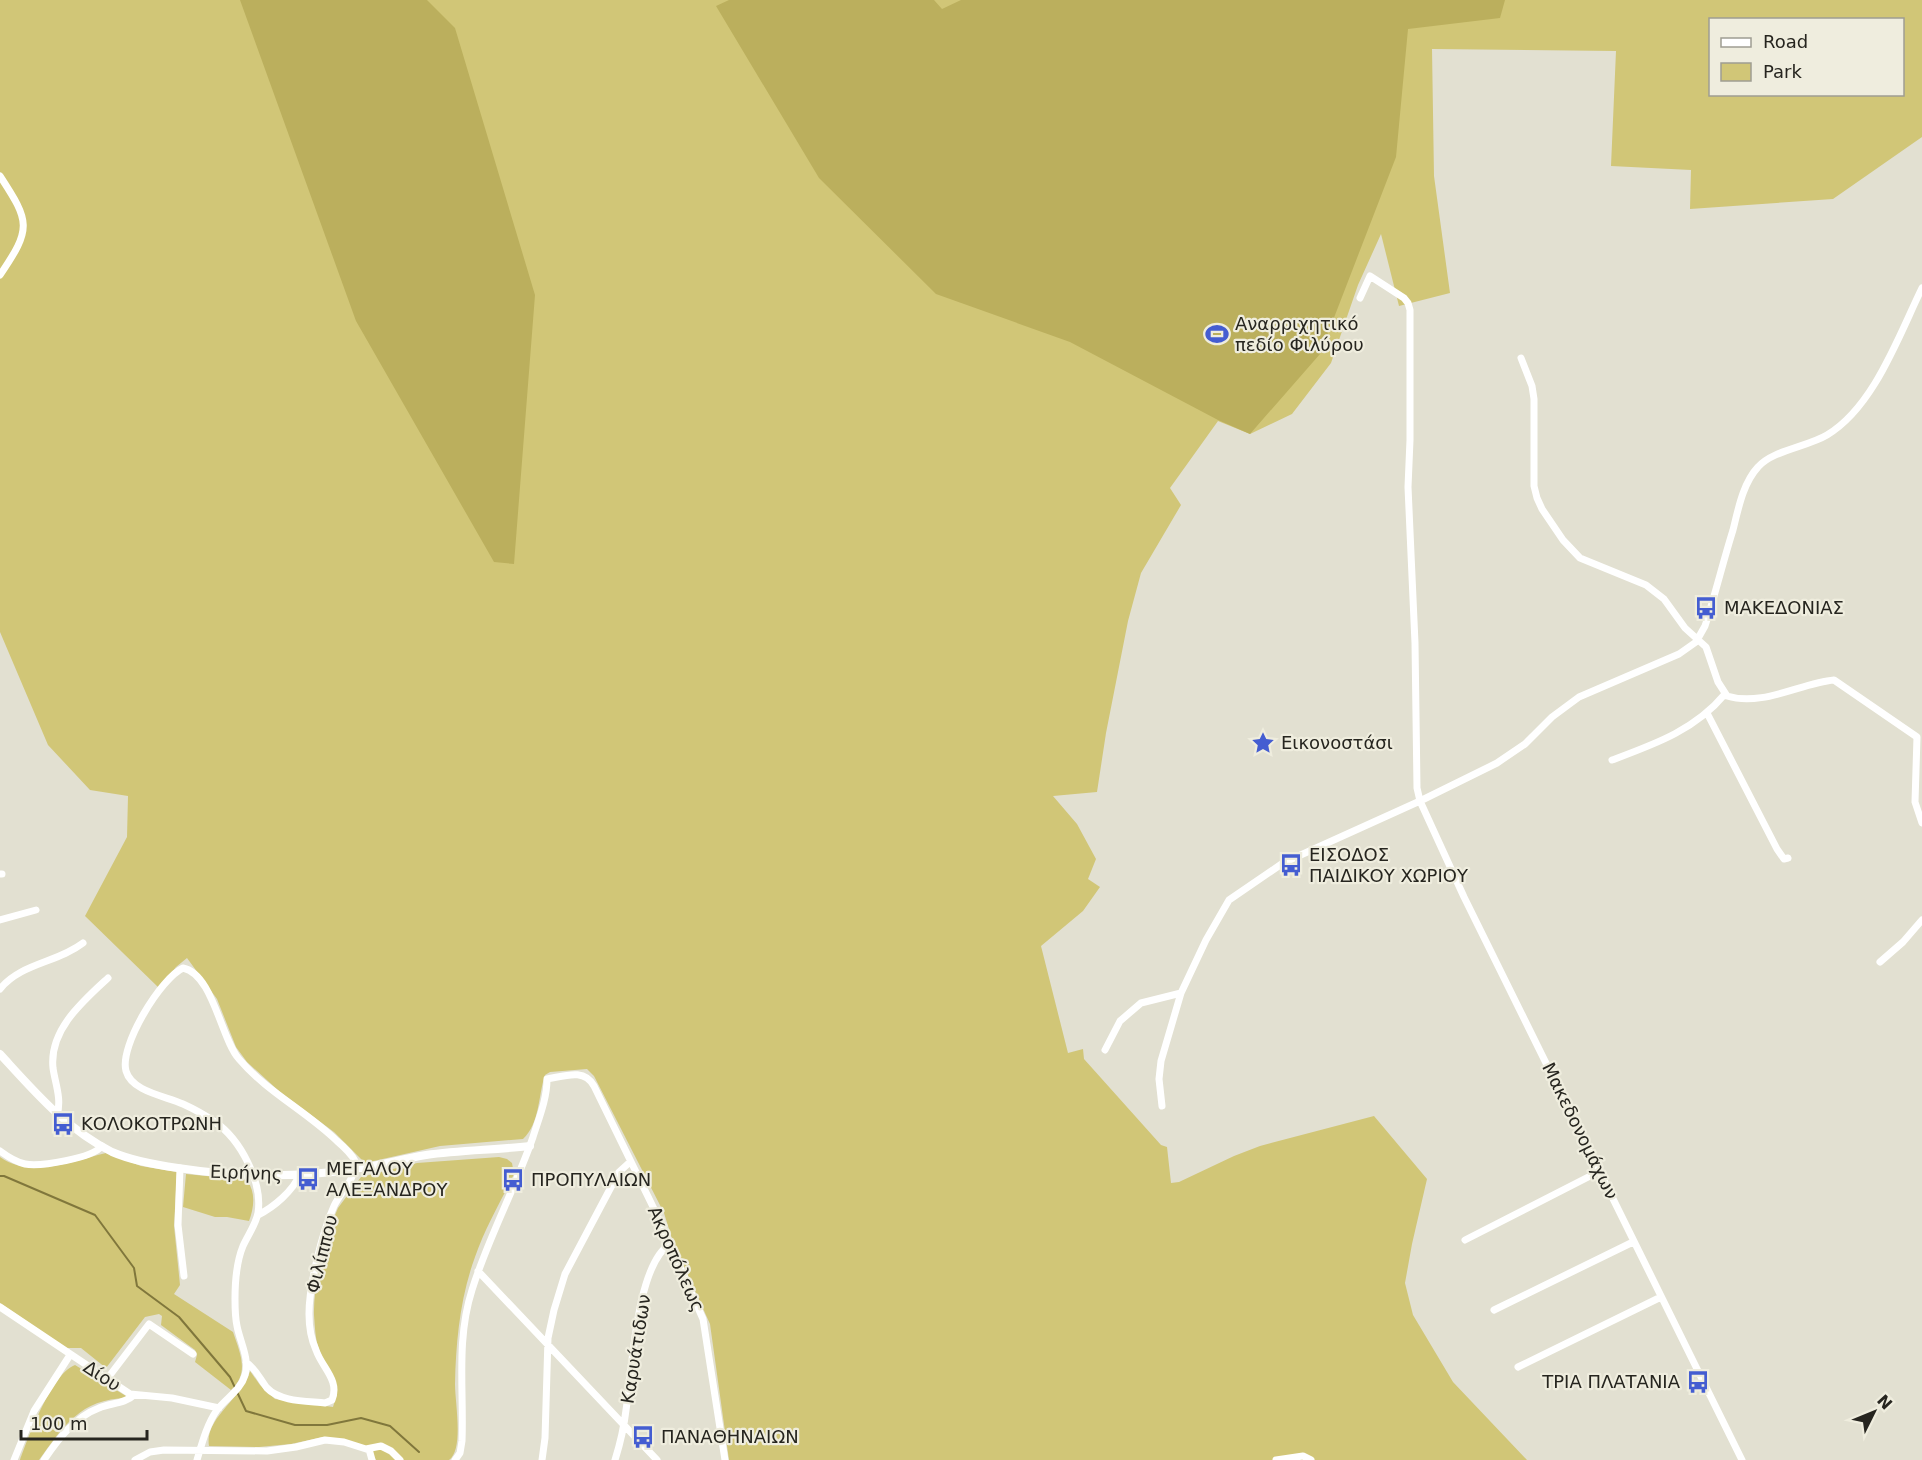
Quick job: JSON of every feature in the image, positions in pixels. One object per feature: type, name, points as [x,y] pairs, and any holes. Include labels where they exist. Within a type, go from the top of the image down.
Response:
[{"type":"street","points":[[0,176],[19,205],[24,219],[21,238],[0,275]]},
{"type":"street","points":[[1360,298],[1370,276],[1404,298],[1410,309],[1408,487],[1420,801]]},
{"type":"street","points":[[1162,1106],[1159,1079],[1161,1061],[1180,993],[1228,900],[1282,863],[1420,801],[1497,763],[1525,744],[1552,717],[1579,697],[1672,657],[1699,639],[1740,504],[1754,472],[1758,466],[1770,459],[1826,436],[1856,410],[1884,366],[1922,288]]},
{"type":"street","points":[[1521,358],[1532,386],[1534,399],[1534,486],[1542,509],[1563,540],[1580,558],[1652,589],[1664,599],[1685,628],[1707,647],[1725,694]]},
{"type":"street","points":[[1725,694],[1738,698],[1774,695],[1834,680],[1920,736],[1915,802],[1922,823]]},
{"type":"street","points":[[1612,760],[1700,720],[1725,694]]},
{"type":"street","points":[[1707,713],[1781,857],[1788,858]]},
{"type":"street","name":"Μακεδονομάχων","points":[[1420,801],[1464,897],[1742,1460]]},
{"type":"street","points":[[0,920],[36,910]]},
{"type":"street","points":[[1880,962],[1903,942],[1922,920]]},
{"type":"street","points":[[0,989],[14,975],[67,954],[83,943]]},
{"type":"street","points":[[197,1460],[211,1421],[219,1408],[242,1383],[246,1373],[246,1362],[236,1320],[235,1279],[241,1252],[258,1215],[257,1194],[252,1175],[240,1148],[225,1130],[185,1105],[139,1087],[126,1072],[127,1047],[141,1018],[179,970],[186,968],[192,972],[213,1000],[230,1046],[237,1058],[266,1086],[324,1128],[353,1156],[356,1161],[355,1169]]},
{"type":"street","points":[[57,1114],[58,1096],[53,1065],[56,1043],[75,1011],[108,978]]},
{"type":"street","points":[[1105,1050],[1120,1021],[1141,1004],[1180,993]]},
{"type":"street","name":"Ειρήνης","points":[[0,1054],[57,1114],[102,1146],[130,1158],[180,1168],[252,1175],[300,1174],[355,1169],[434,1154],[530,1146]]},
{"type":"street","name":"Ακροπόλεως","points":[[530,1146],[544,1102],[547,1079],[581,1074],[589,1079],[670,1244],[704,1323],[724,1460]]},
{"type":"street","points":[[0,1151],[18,1161],[33,1164],[88,1156],[97,1152],[102,1146]]},
{"type":"street","points":[[455,1460],[460,1453],[461,1446],[463,1327],[478,1271],[530,1146]]},
{"type":"street","points":[[542,1460],[550,1327],[565,1274],[619,1172],[630,1162]]},
{"type":"street","points":[[180,1168],[178,1225],[184,1276]]},
{"type":"street","name":"Φιλίππου","points":[[246,1362],[275,1394],[322,1402],[332,1400],[334,1384],[315,1347],[311,1331],[310,1307],[317,1263],[330,1216],[335,1204],[347,1188],[355,1169]]},
{"type":"street","points":[[1465,1240],[1600,1172]]},
{"type":"street","points":[[258,1215],[290,1190],[300,1174]]},
{"type":"street","points":[[1494,1310],[1634,1242]]},
{"type":"street","name":"Καρυάτιδων","points":[[615,1460],[624,1426],[635,1338],[646,1283],[655,1259],[670,1244]]},
{"type":"street","points":[[478,1271],[657,1460]]},
{"type":"street","points":[[1518,1367],[1661,1297]]},
{"type":"street","name":"Δίου","points":[[0,1307],[134,1395],[172,1398],[219,1408]]},
{"type":"street","points":[[107,1379],[150,1324],[193,1354]]},
{"type":"street","points":[[14,1460],[34,1411],[70,1355]]},
{"type":"street","points":[[44,1460],[66,1431],[84,1415],[100,1407],[126,1401],[134,1395]]},
{"type":"street","points":[[135,1460],[155,1451],[200,1449],[267,1451],[325,1440],[342,1441],[363,1449],[381,1446],[391,1451],[400,1460]]},
{"type":"street","points":[[369,1449],[372,1460]]},
{"type":"street","points":[[1276,1460],[1303,1456],[1311,1460]]},
{"type":"green space","points":[[0,0],[1922,0],[1922,137],[1833,199],[1690,209],[1691,170],[1611,166],[1616,51],[1432,49],[1434,176],[1450,293],[1399,306],[1381,234],[1358,285],[1331,363],[1292,414],[1250,434],[1218,421],[1170,488],[1181,505],[1141,573],[1128,621],[1097,792],[1053,796],[1077,824],[1096,859],[1088,879],[1100,887],[1083,911],[1041,946],[1068,1053],[1083,1049],[1084,1059],[1161,1145],[1167,1147],[1171,1183],[1179,1182],[1260,1146],[1374,1116],[1427,1179],[1405,1283],[1413,1315],[1453,1382],[1527,1460],[729,1460],[710,1324],[673,1242],[664,1213],[594,1076],[587,1069],[550,1072],[545,1075],[536,1117],[529,1133],[523,1139],[440,1146],[365,1163],[334,1132],[280,1092],[247,1062],[236,1047],[217,999],[187,958],[176,967],[159,988],[85,916],[127,837],[128,796],[90,790],[48,745],[0,632]]},
{"type":"green space","points":[[106,1153],[141,1166],[177,1172],[174,1226],[180,1285],[174,1294],[233,1332],[242,1362],[242,1370],[237,1383],[231,1390],[195,1362],[197,1355],[195,1350],[161,1325],[162,1316],[159,1314],[145,1317],[106,1368],[81,1348],[66,1348],[0,1303],[0,1157],[25,1167],[38,1168],[66,1164]]},
{"type":"green space","points":[[499,1157],[512,1163],[514,1174],[483,1236],[466,1288],[458,1336],[455,1384],[457,1436],[454,1454],[449,1460],[376,1460],[372,1453],[323,1437],[291,1444],[259,1447],[209,1446],[212,1426],[240,1390],[250,1371],[260,1385],[275,1399],[333,1407],[337,1390],[336,1383],[317,1343],[314,1315],[315,1291],[333,1220],[338,1208],[361,1177],[417,1163]]},
{"type":"green space","points":[[186,1174],[247,1180],[252,1190],[253,1200],[249,1221],[215,1217],[183,1207]]},
{"type":"green space","points":[[75,1365],[127,1398],[97,1403],[85,1409],[65,1426],[39,1460],[20,1460],[35,1422],[50,1393],[66,1370]]},
{"type":"shaded area","points":[[240,0],[427,0],[455,28],[535,295],[514,564],[494,562],[356,321]]},
{"type":"shaded area","points":[[729,0],[934,0],[942,9],[961,0],[1505,0],[1500,18],[1408,29],[1396,157],[1320,354],[1250,434],[1218,420],[1070,342],[936,294],[819,178],[716,6]]},
{"type":"waterway","points":[[0,1176],[95,1215],[134,1268],[137,1286],[179,1317],[230,1377],[246,1411],[295,1425],[327,1425],[361,1418],[390,1426],[419,1452]]},
{"type":"place","name":"Αναρριχητικό πεδίο Φιλύρου","points":[[1217,334]]},
{"type":"place","name":"ΜΑΚΕΔΟΝΙΑΣ","points":[[1706,608]]},
{"type":"place","name":"Εικονοστάσι","points":[[1263,743]]},
{"type":"place","name":"ΕΙΣΟΔΟΣ ΠΑΙΔΙΚΟΥ ΧΩΡΙΟΥ","points":[[1291,865]]},
{"type":"place","name":"ΚΟΛΟΚΟΤΡΩΝΗ","points":[[63,1124]]},
{"type":"place","name":"ΜΕΓΑΛΟΥ ΑΛΕΞΑΝΔΡΟΥ","points":[[308,1179]]},
{"type":"place","name":"ΠΡΟΠΥΛΑΙΩΝ","points":[[513,1180]]},
{"type":"place","name":"ΤΡΙΑ ΠΛΑΤΑΝΙΑ","points":[[1698,1382]]},
{"type":"place","name":"ΠΑΝΑΘΗΝΑΙΩΝ","points":[[643,1437]]}]
